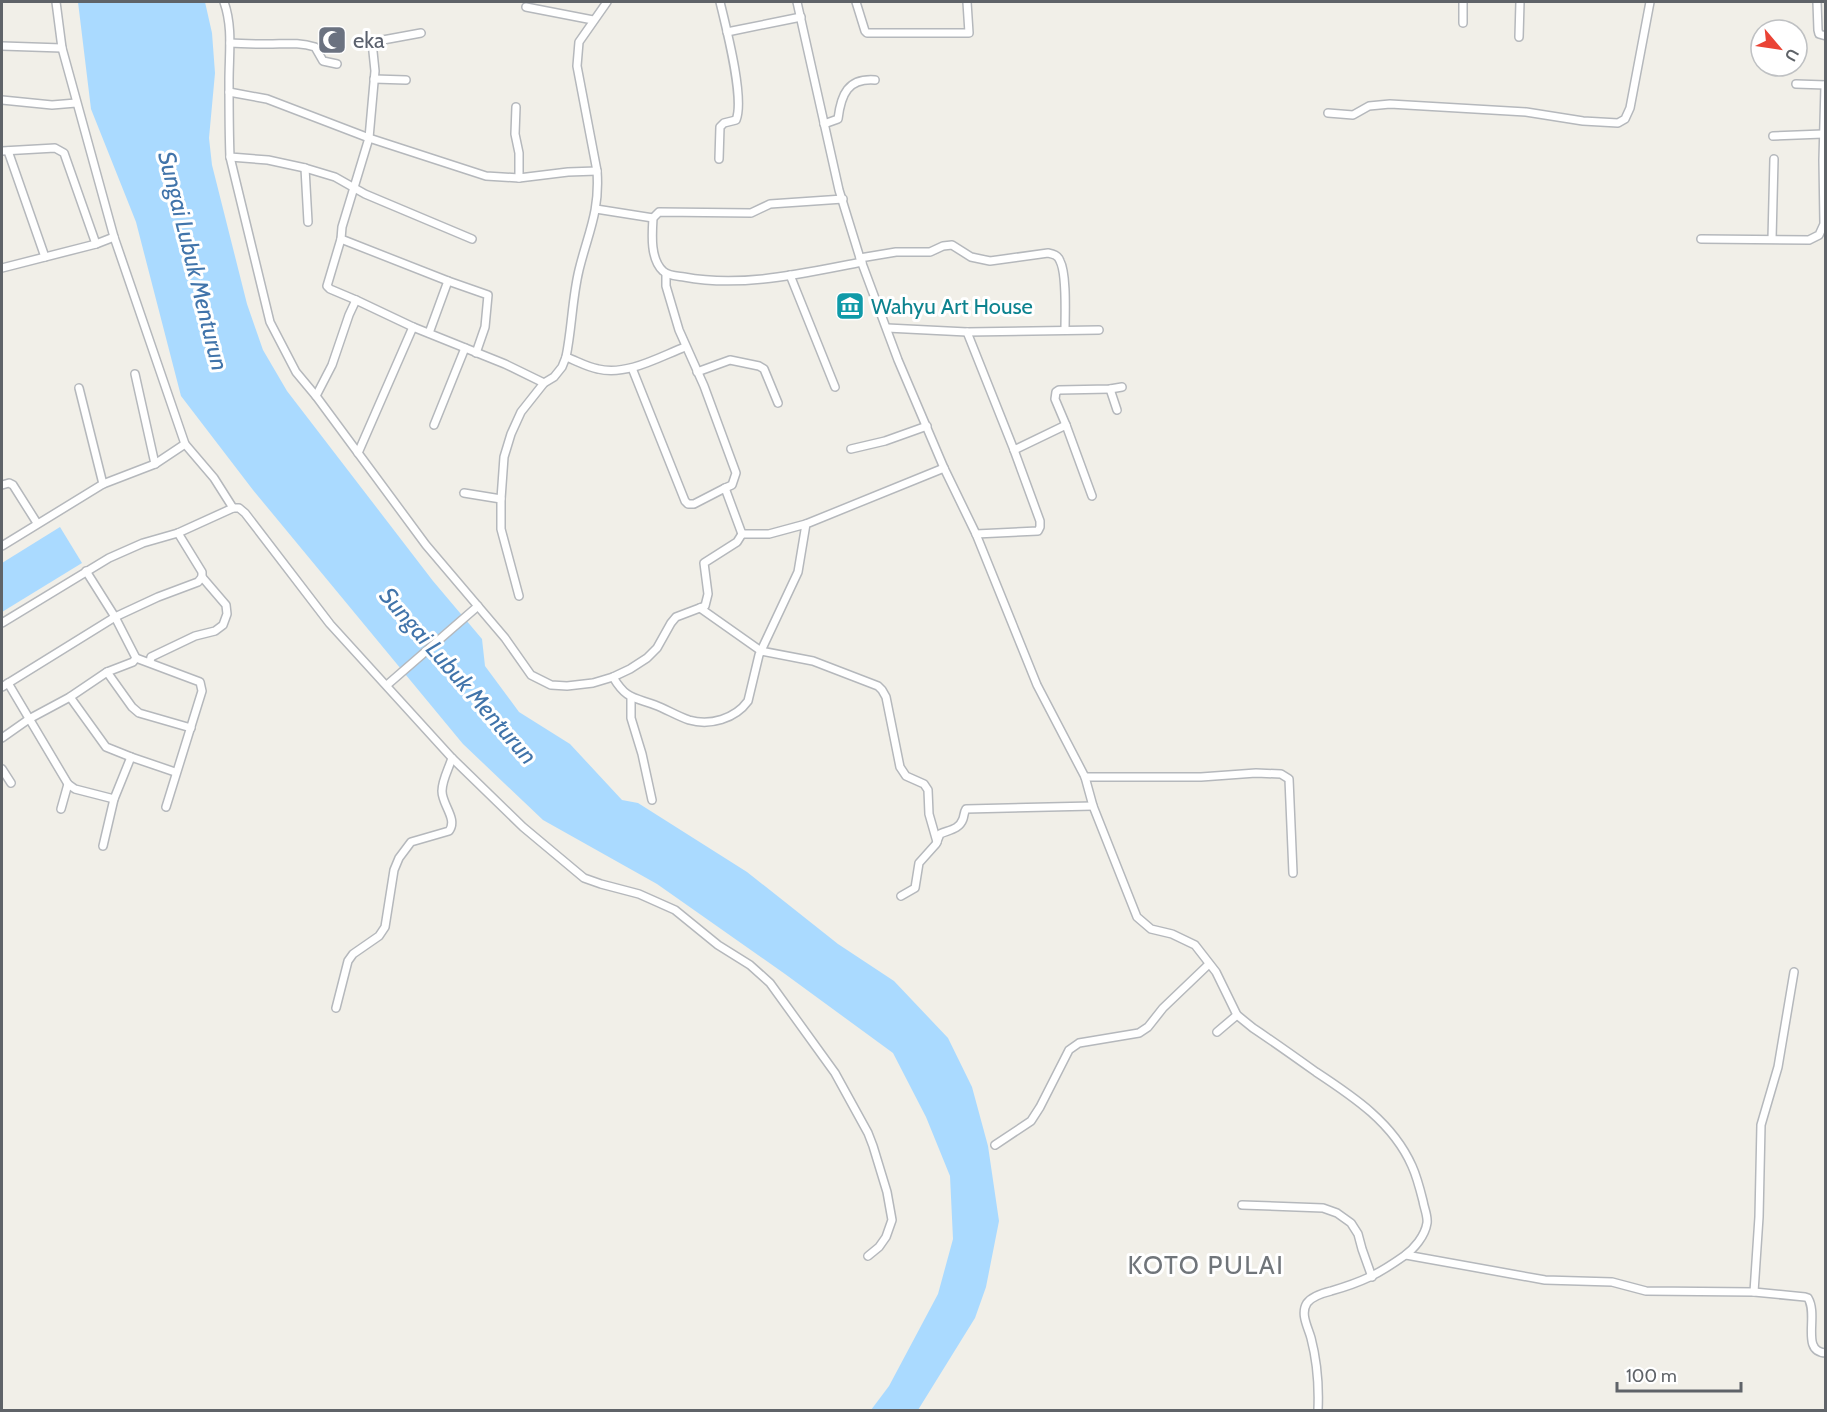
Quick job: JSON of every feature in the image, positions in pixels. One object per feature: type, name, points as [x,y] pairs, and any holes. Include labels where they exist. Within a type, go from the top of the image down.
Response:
[{"type":"street","points":[[56,2],[62,48],[114,237],[185,444],[214,478],[233,508]]},
{"type":"street","points":[[224,2],[229,14],[230,157],[270,322],[296,372],[475,609],[505,638],[531,675],[551,685],[593,683],[613,677],[647,658],[657,648],[676,617],[705,606],[707,602],[704,563],[736,542],[742,534]]},
{"type":"street","points":[[519,596],[501,529],[504,457],[521,412],[544,384],[562,367],[566,357],[579,271],[596,209],[598,188],[597,171],[577,66],[579,42],[607,2]]},
{"type":"street","points":[[720,2],[728,32],[738,96],[736,120],[724,123],[720,127],[720,159]]},
{"type":"street","points":[[797,2],[843,199],[861,260],[898,360],[944,468],[976,534],[1037,685],[1085,777],[1093,806],[1137,917],[1151,928],[1172,934],[1195,945],[1222,982],[1237,1015],[1252,1028],[1352,1095],[1390,1131],[1412,1164],[1427,1220],[1420,1240],[1406,1255],[1372,1277],[1358,1284],[1323,1293],[1306,1304],[1304,1317],[1312,1341],[1317,1372],[1318,1410]]},
{"type":"street","points":[[856,2],[866,32],[969,33],[967,2]]},
{"type":"street","points":[[1462,23],[1463,2]]},
{"type":"street","points":[[1519,37],[1520,2]]},
{"type":"street","points":[[1328,113],[1353,114],[1369,106],[1390,104],[1526,112],[1583,121],[1618,123],[1625,119],[1630,108],[1650,2]]},
{"type":"street","points":[[1817,2],[1818,30],[1820,34],[1826,36]]},
{"type":"street","points":[[526,7],[593,20]]},
{"type":"street","points":[[728,32],[801,17]]},
{"type":"street","points":[[421,33],[372,42],[374,79],[369,138],[327,286],[413,327],[505,364],[544,384]]},
{"type":"street","points":[[230,43],[294,42],[307,44],[315,47],[323,61],[337,64]]},
{"type":"street","points":[[2,46],[62,48]]},
{"type":"street","points":[[374,79],[406,80]]},
{"type":"street","points":[[824,124],[838,119],[846,91],[854,82],[863,79],[876,80]]},
{"type":"street","points":[[1701,239],[1809,240],[1815,238],[1822,230],[1824,224],[1825,85],[1796,84]]},
{"type":"street","points":[[230,92],[267,99],[369,138],[486,176],[519,178],[597,171]]},
{"type":"street","points":[[2,100],[52,105],[76,103]]},
{"type":"street","points":[[516,107],[515,134],[519,153],[519,178]]},
{"type":"street","points":[[1773,136],[1823,134]]},
{"type":"street","points":[[45,257],[5,151],[55,148],[64,153],[96,244]]},
{"type":"street","points":[[230,157],[268,160],[334,177],[354,189],[472,239]]},
{"type":"street","points":[[1772,239],[1774,159]]},
{"type":"street","points":[[305,168],[308,222]]},
{"type":"street","points":[[633,368],[685,501],[693,504],[732,485],[736,473],[685,347],[666,286],[666,274],[656,261],[653,218],[655,214],[662,212],[751,213],[770,204],[843,199]]},
{"type":"street","points":[[596,209],[653,218]]},
{"type":"street","points":[[3,265],[45,257],[114,237]]},
{"type":"street","points":[[341,239],[488,295],[485,327],[477,353]]},
{"type":"street","points":[[666,274],[692,279],[732,280],[790,275],[897,252],[930,252],[943,246],[952,246],[981,260],[1048,253],[1059,258],[1062,267],[1065,330]]},
{"type":"street","points":[[790,275],[835,387]]},
{"type":"street","points":[[429,333],[448,281]]},
{"type":"street","points":[[316,396],[332,364],[356,300]]},
{"type":"street","points":[[358,453],[413,327]]},
{"type":"street","points":[[887,328],[967,332],[1099,330]]},
{"type":"street","points":[[967,332],[1014,450],[1041,527],[1038,531],[976,534]]},
{"type":"street","points":[[566,357],[606,371],[633,368],[685,347]]},
{"type":"street","points":[[434,425],[465,348]]},
{"type":"street","points":[[697,372],[729,360],[759,366],[764,369],[778,403]]},
{"type":"street","points":[[135,374],[155,464]]},
{"type":"street","points":[[1092,496],[1055,399],[1056,392],[1122,387]]},
{"type":"street","points":[[79,388],[103,484]]},
{"type":"street","points":[[1110,389],[1117,410]]},
{"type":"street","points":[[1014,450],[1066,425]]},
{"type":"street","points":[[851,449],[885,441],[927,426]]},
{"type":"street","points":[[2,546],[103,484],[155,464],[185,444]]},
{"type":"street","points":[[742,534],[769,534],[806,524],[944,468]]},
{"type":"street","points":[[2,485],[9,483],[13,485],[37,523]]},
{"type":"street","points":[[725,488],[742,534]]},
{"type":"street","points":[[464,493],[501,499]]},
{"type":"street","points":[[2,623],[109,558],[143,543],[178,533],[233,508],[239,508],[330,624],[389,682],[452,758],[522,827],[584,878],[639,894],[675,910],[718,945],[750,965],[770,983],[836,1073],[873,1146],[887,1192],[892,1220],[886,1237],[868,1256]]},
{"type":"street","points":[[613,677],[631,698],[655,705],[690,720],[705,723],[735,714],[748,701],[761,651],[798,572],[806,524]]},
{"type":"street","points":[[150,662],[151,657],[195,636],[215,631],[223,625],[227,614],[226,605],[202,577],[202,572],[178,533]]},
{"type":"street","points":[[86,571],[115,617],[136,658],[200,682],[202,691],[166,807]]},
{"type":"street","points":[[114,799],[75,789],[68,784],[29,719],[5,685],[115,617],[198,582],[202,577]]},
{"type":"street","points":[[700,608],[761,651],[813,661],[878,686],[886,698],[900,767],[906,776],[924,784],[928,790],[930,814],[938,842]]},
{"type":"street","points":[[389,682],[475,609]]},
{"type":"street","points":[[2,738],[107,672],[133,662],[136,658]]},
{"type":"street","points":[[107,672],[132,707],[139,713],[190,728]]},
{"type":"street","points":[[69,697],[106,747],[131,758],[176,772]]},
{"type":"street","points":[[631,698],[631,718],[652,800]]},
{"type":"street","points":[[103,846],[114,799],[131,758]]},
{"type":"street","points":[[336,1008],[348,961],[353,954],[379,936],[385,927],[394,870],[399,858],[411,842],[451,829],[452,823],[442,790],[452,758]]},
{"type":"street","points":[[2,769],[11,783]]},
{"type":"street","points":[[1085,777],[1201,777],[1256,772],[1285,775],[1289,779],[1293,873]]},
{"type":"street","points":[[61,809],[68,784]]},
{"type":"street","points":[[901,896],[915,888],[919,863],[938,842],[940,834],[960,824],[966,809],[1093,806]]},
{"type":"street","points":[[995,1144],[1031,1121],[1070,1050],[1079,1043],[1139,1033],[1148,1027],[1163,1008],[1209,964]]},
{"type":"street","points":[[1754,1292],[1759,1217],[1761,1125],[1778,1067],[1794,972]]},
{"type":"street","points":[[1217,1032],[1237,1015]]},
{"type":"street","points":[[1242,1205],[1323,1208],[1337,1213],[1351,1223],[1358,1234],[1372,1277]]},
{"type":"street","points":[[1406,1255],[1545,1280],[1612,1282],[1646,1291],[1754,1292],[1808,1298],[1812,1306],[1811,1342],[1813,1349],[1818,1353],[1826,1353]]},
{"type":"water","name":"Sungai Lubuk Menturun","points":[[78,2],[205,2],[212,33],[215,73],[209,138],[212,165],[247,304],[263,350],[287,391],[433,581],[482,639],[485,666],[519,712],[570,744],[622,800],[638,803],[747,872],[838,944],[894,981],[948,1038],[972,1087],[988,1146],[999,1221],[986,1287],[975,1318],[918,1410],[871,1410],[889,1386],[938,1294],[953,1239],[950,1176],[926,1117],[893,1053],[657,884],[543,820],[463,744],[253,490],[181,396],[136,222],[91,109]]},
{"type":"water","points":[[60,527],[82,563],[2,612],[2,563]]},
{"type":"place","name":"eka","points":[[332,40]]},
{"type":"place","name":"Wahyu Art House","points":[[850,306]]},
{"type":"district","name":"KOTO PULAI","points":[[1206,1265]]}]
